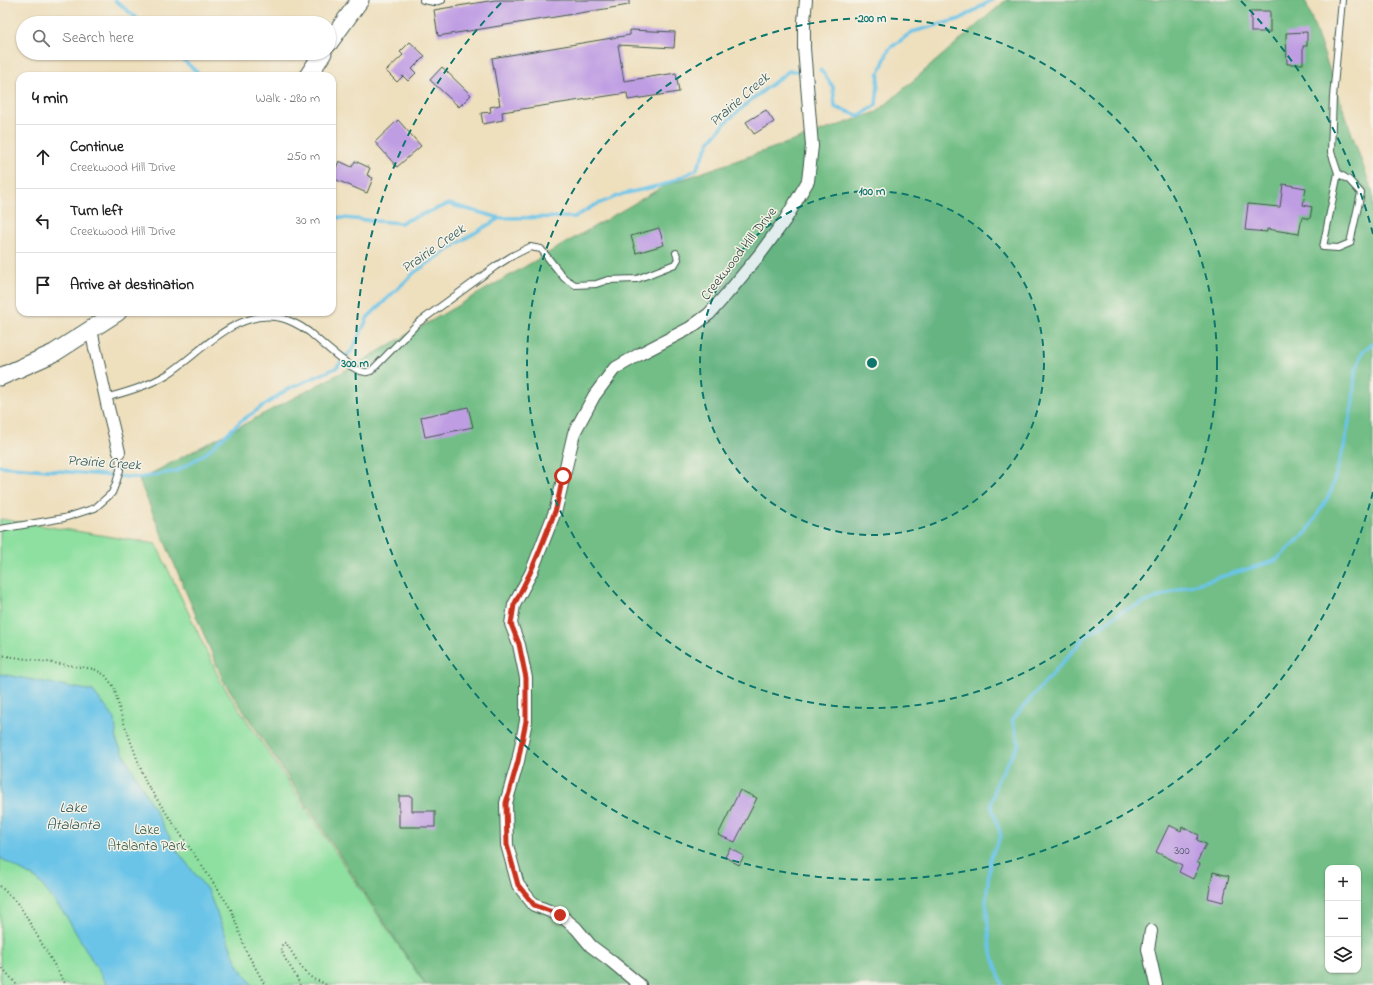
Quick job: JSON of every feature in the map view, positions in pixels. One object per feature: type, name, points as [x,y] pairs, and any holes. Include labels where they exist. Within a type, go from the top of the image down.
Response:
[{"type":"main road","points":[[336,33],[360,0]]},
{"type":"main road","points":[[311,72],[318,60]]},
{"type":"main road","points":[[0,377],[54,353],[112,316]]},
{"type":"street","name":"Creekwood Hill Drive","points":[[640,985],[611,960],[591,946],[576,928],[560,915],[534,905],[518,885],[507,845],[506,803],[518,761],[526,721],[526,678],[519,644],[511,624],[514,605],[530,573],[556,509],[574,433],[594,396],[614,370],[640,354],[690,328],[709,314],[760,254],[785,220],[808,182],[812,146],[804,48],[806,0]]},
{"type":"street","points":[[91,330],[105,398],[119,452]]},
{"type":"street","points":[[1151,931],[1148,949],[1156,985]]},
{"type":"lane","points":[[423,0],[434,2],[442,0]]},
{"type":"lane","points":[[1338,173],[1349,180],[1361,193],[1350,243],[1338,248],[1323,247],[1338,173],[1331,152],[1333,97],[1342,0]]},
{"type":"lane","points":[[105,398],[141,388],[168,374],[202,347],[229,329],[261,316],[277,317],[292,323],[307,331],[350,366],[365,372],[371,371],[418,323],[496,266],[530,247],[540,249],[564,278],[575,285],[596,284],[608,280],[637,279],[675,264],[678,259],[676,253]]},
{"type":"lane","points":[[0,529],[64,518],[95,508],[112,492],[116,483],[120,470],[119,452]]},
{"type":"path","points":[[0,655],[94,669],[104,675],[114,687],[121,715],[146,783],[231,909],[246,951],[265,985]]},
{"type":"path","points":[[0,886],[20,906],[66,985]]},
{"type":"path","points":[[300,985],[296,974],[288,964],[283,952],[283,943],[286,943],[292,954],[310,977],[321,981],[326,985]]},
{"type":"path","points":[[0,965],[17,985]]},
{"type":"green space","points":[[1006,0],[1305,0],[1373,194],[1373,985],[426,985],[223,680],[139,480],[348,369],[666,185],[877,112]]},
{"type":"green space","name":"Lake Atalanta Park","points":[[0,519],[156,544],[221,682],[425,985],[0,985]]},
{"type":"water","name":"Lake Atalanta","points":[[0,674],[93,691],[115,719],[117,742],[178,852],[208,891],[237,963],[252,985],[107,985],[66,916],[38,880],[0,858]]},
{"type":"building","points":[[495,0],[629,0],[629,5],[438,36],[434,10]]},
{"type":"building","points":[[1251,11],[1270,11],[1270,32],[1251,32]]},
{"type":"building","points":[[630,30],[675,32],[674,48],[618,45],[624,81],[676,73],[679,92],[628,100],[627,93],[502,112],[503,120],[483,124],[481,113],[491,112],[490,107],[500,105],[492,58],[630,35]]},
{"type":"building","points":[[1307,32],[1307,46],[1303,46],[1303,64],[1287,64],[1286,33]]},
{"type":"building","points":[[410,42],[425,56],[412,69],[416,73],[408,81],[403,76],[397,82],[386,71],[403,55],[400,52]]},
{"type":"building","points":[[442,67],[471,95],[459,107],[430,80]]},
{"type":"building","points":[[766,110],[774,122],[754,134],[746,122]]},
{"type":"building","points":[[398,120],[421,146],[397,167],[375,142]]},
{"type":"building","points":[[339,161],[352,167],[355,161],[370,168],[367,175],[373,178],[367,193],[336,180],[336,168]]},
{"type":"building","points":[[1283,184],[1306,188],[1303,205],[1312,207],[1310,219],[1302,217],[1299,234],[1267,229],[1267,232],[1245,230],[1248,204],[1280,207]]},
{"type":"building","points":[[659,228],[664,245],[636,253],[631,236]]},
{"type":"building","points":[[468,407],[473,427],[425,437],[421,417]]},
{"type":"building","points":[[740,790],[757,798],[735,842],[718,835]]},
{"type":"building","points":[[399,796],[412,796],[412,811],[435,811],[435,827],[399,827]]},
{"type":"building","points":[[1169,825],[1181,831],[1182,827],[1199,835],[1197,840],[1206,844],[1197,862],[1200,864],[1193,879],[1179,872],[1182,865],[1156,852]]},
{"type":"building","points":[[730,848],[744,856],[739,865],[725,857]]},
{"type":"building","points":[[1213,872],[1229,876],[1223,902],[1208,898]]},
{"type":"waterway","points":[[115,0],[134,16]]},
{"type":"waterway","name":"Prairie Creek","points":[[820,70],[833,87],[835,107],[860,116],[876,105],[879,73],[889,49],[912,32],[960,19],[992,0]]},
{"type":"waterway","points":[[183,60],[197,72]]},
{"type":"waterway","name":"Prairie Creek","points":[[0,466],[139,478],[177,471],[206,453],[241,421],[288,389],[336,368],[353,349],[368,317],[415,272],[466,238],[500,218],[575,217],[593,206],[623,194],[666,184],[696,170],[710,141],[727,121],[751,100],[789,71],[801,71]]},
{"type":"waterway","points":[[336,217],[400,223],[449,204],[500,218]]},
{"type":"waterway","points":[[1002,985],[990,947],[986,902],[990,859],[1001,836],[991,805],[997,781],[1019,744],[1012,720],[1087,635],[1123,611],[1179,589],[1275,561],[1307,532],[1331,492],[1344,447],[1353,402],[1355,373],[1363,351],[1373,343]]},
{"type":"route","points":[[560,915],[534,905],[518,885],[507,845],[506,803],[518,761],[526,721],[526,678],[519,644],[511,624],[514,605],[530,573],[556,509],[563,476]]}]
